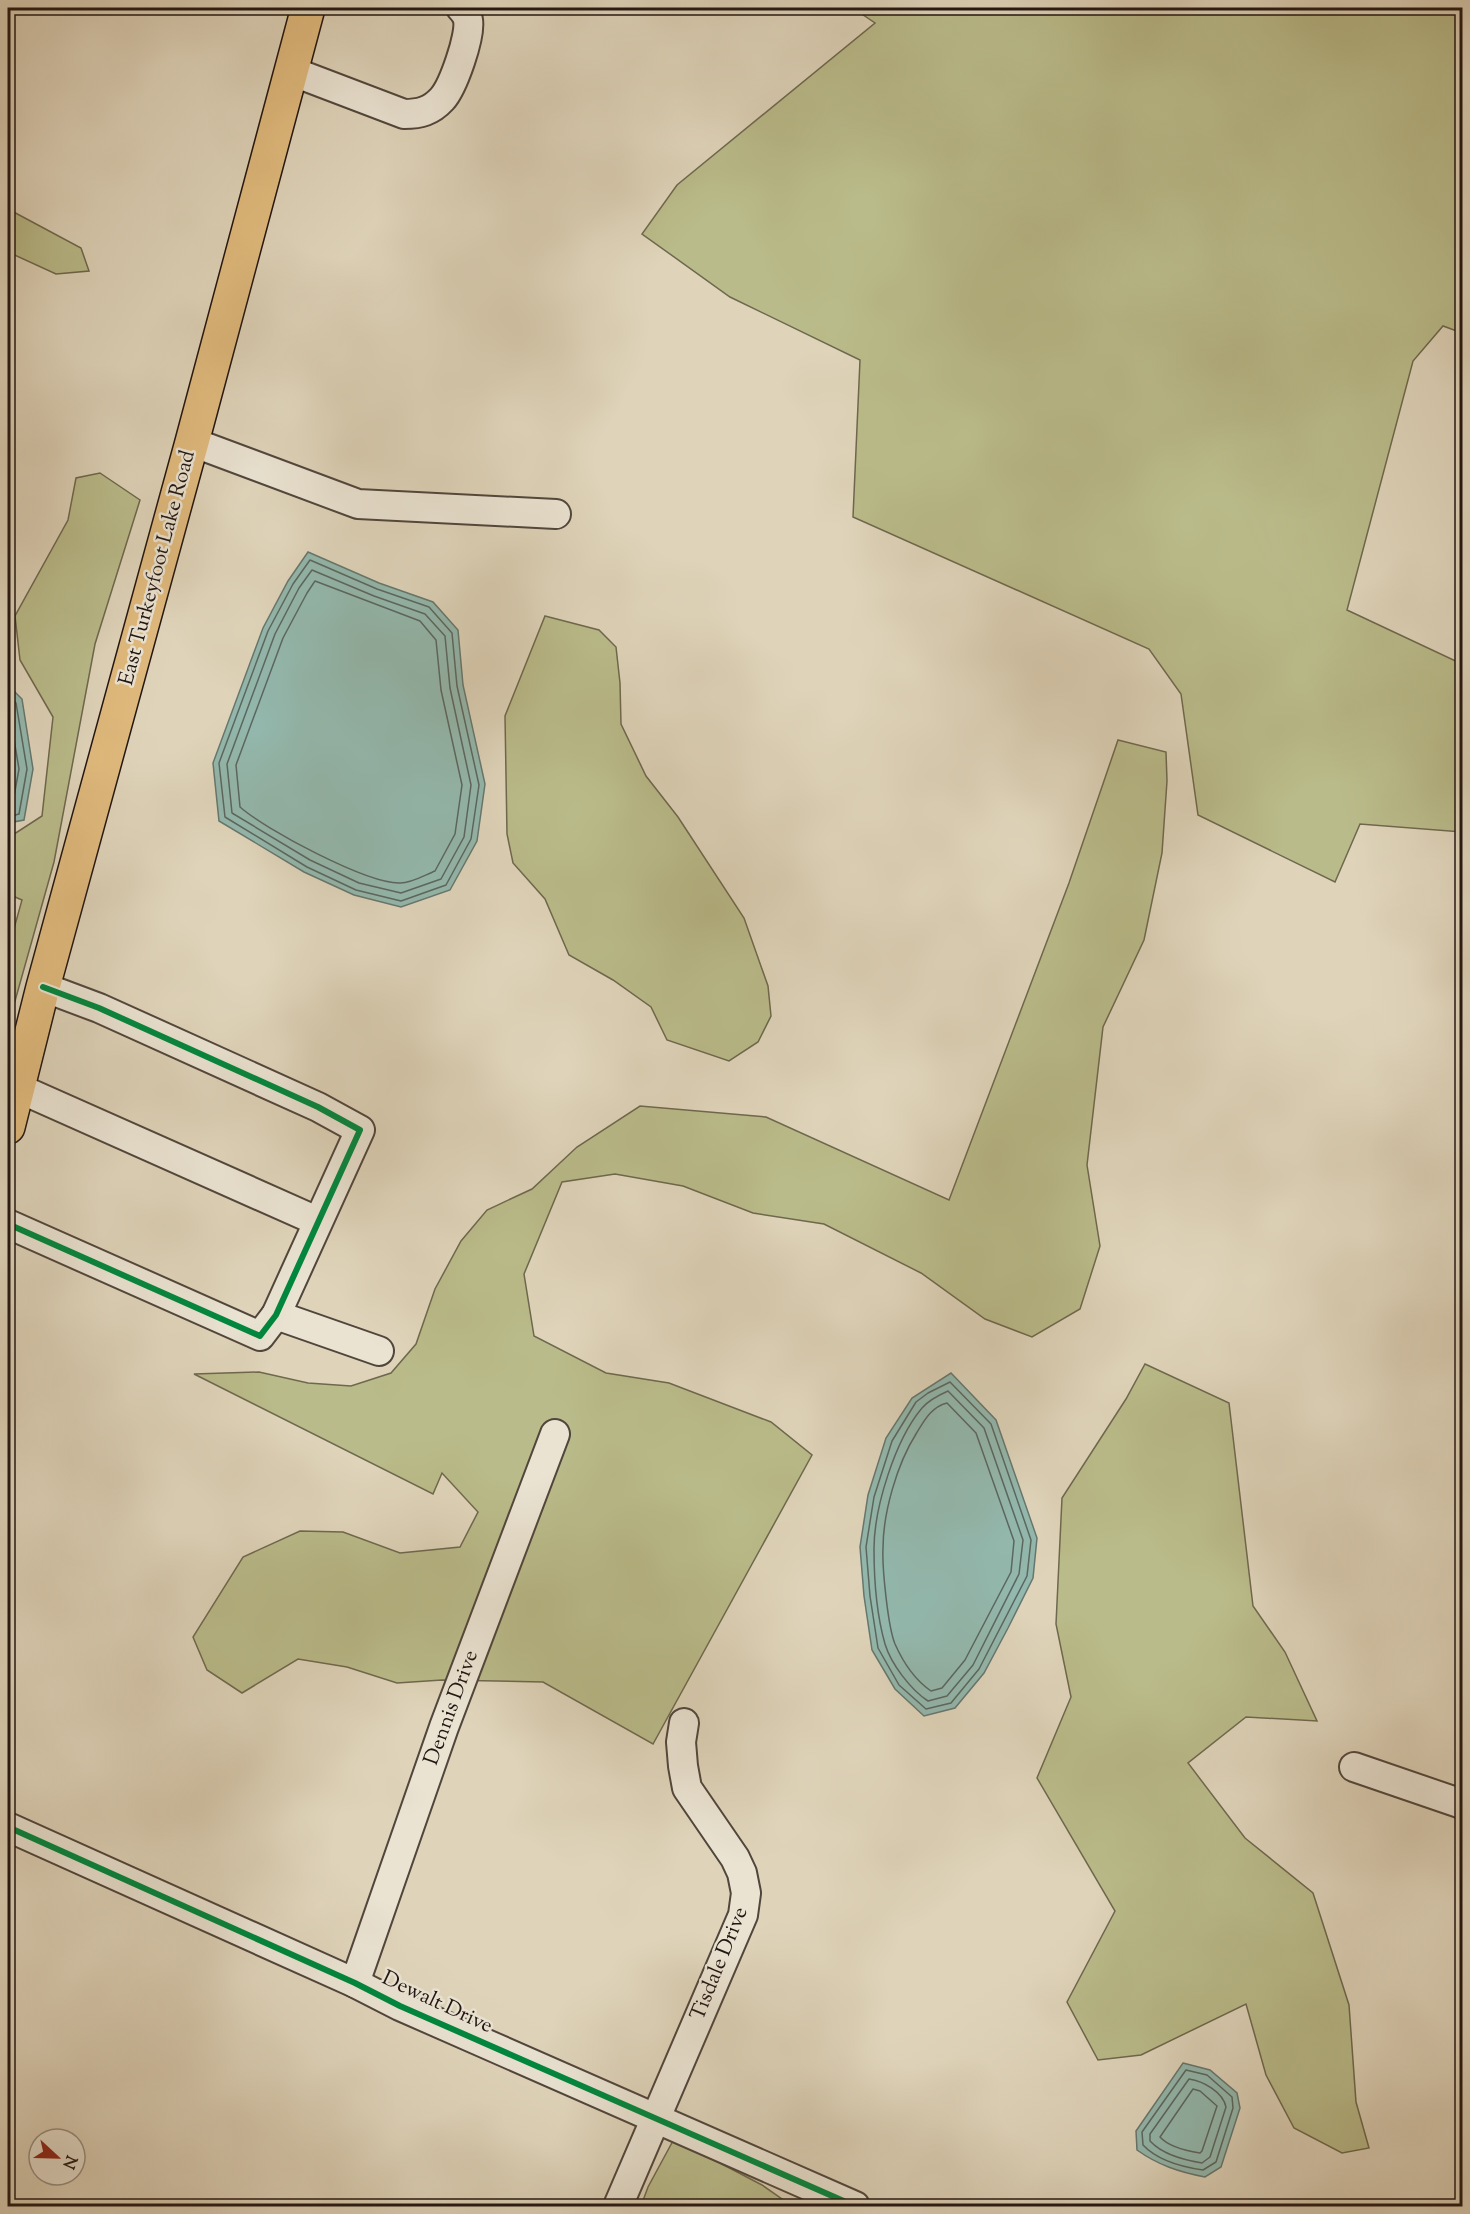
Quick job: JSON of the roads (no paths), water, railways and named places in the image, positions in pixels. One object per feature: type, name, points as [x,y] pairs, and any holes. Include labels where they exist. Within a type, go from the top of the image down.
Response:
[{"type":"main road","name":"East Turkeyfoot Lake Road","points":[[8,1127],[43,987],[308,8]]},
{"type":"street","points":[[291,71],[404,114],[419,114],[442,100],[449,90],[468,33],[468,17],[461,8]]},
{"type":"street","points":[[192,442],[358,504],[556,514]]},
{"type":"street","points":[[8,1224],[260,1336],[276,1315],[360,1130],[318,1107],[99,1008],[43,987]]},
{"type":"street","points":[[18,1088],[317,1221]]},
{"type":"street","points":[[276,1315],[379,1351]]},
{"type":"street","name":"Dennis Drive","points":[[354,1983],[444,1727],[555,1434]]},
{"type":"street","name":"Tisdale Drive","points":[[618,2206],[743,1915],[746,1893],[742,1873],[735,1858],[687,1788],[682,1766],[681,1743],[684,1723]]},
{"type":"street","points":[[1354,1767],[1462,1804]]},
{"type":"street","name":"Dewalt Drive","points":[[8,1827],[354,1983],[399,2006],[855,2206]]},
{"type":"water","points":[[308,552],[379,583],[433,602],[458,630],[463,685],[485,784],[477,841],[450,890],[401,907],[354,895],[304,872],[219,821],[213,763],[263,628],[288,581]]},
{"type":"water","points":[[8,685],[22,699],[33,769],[24,820],[8,823]]},
{"type":"water","points":[[951,1373],[996,1420],[1037,1538],[1033,1578],[984,1673],[955,1708],[924,1716],[895,1689],[872,1650],[860,1547],[868,1495],[886,1438],[912,1398]]},
{"type":"water","points":[[1183,2063],[1210,2070],[1237,2093],[1240,2108],[1221,2167],[1205,2177],[1169,2167],[1137,2150],[1136,2131]]}]
